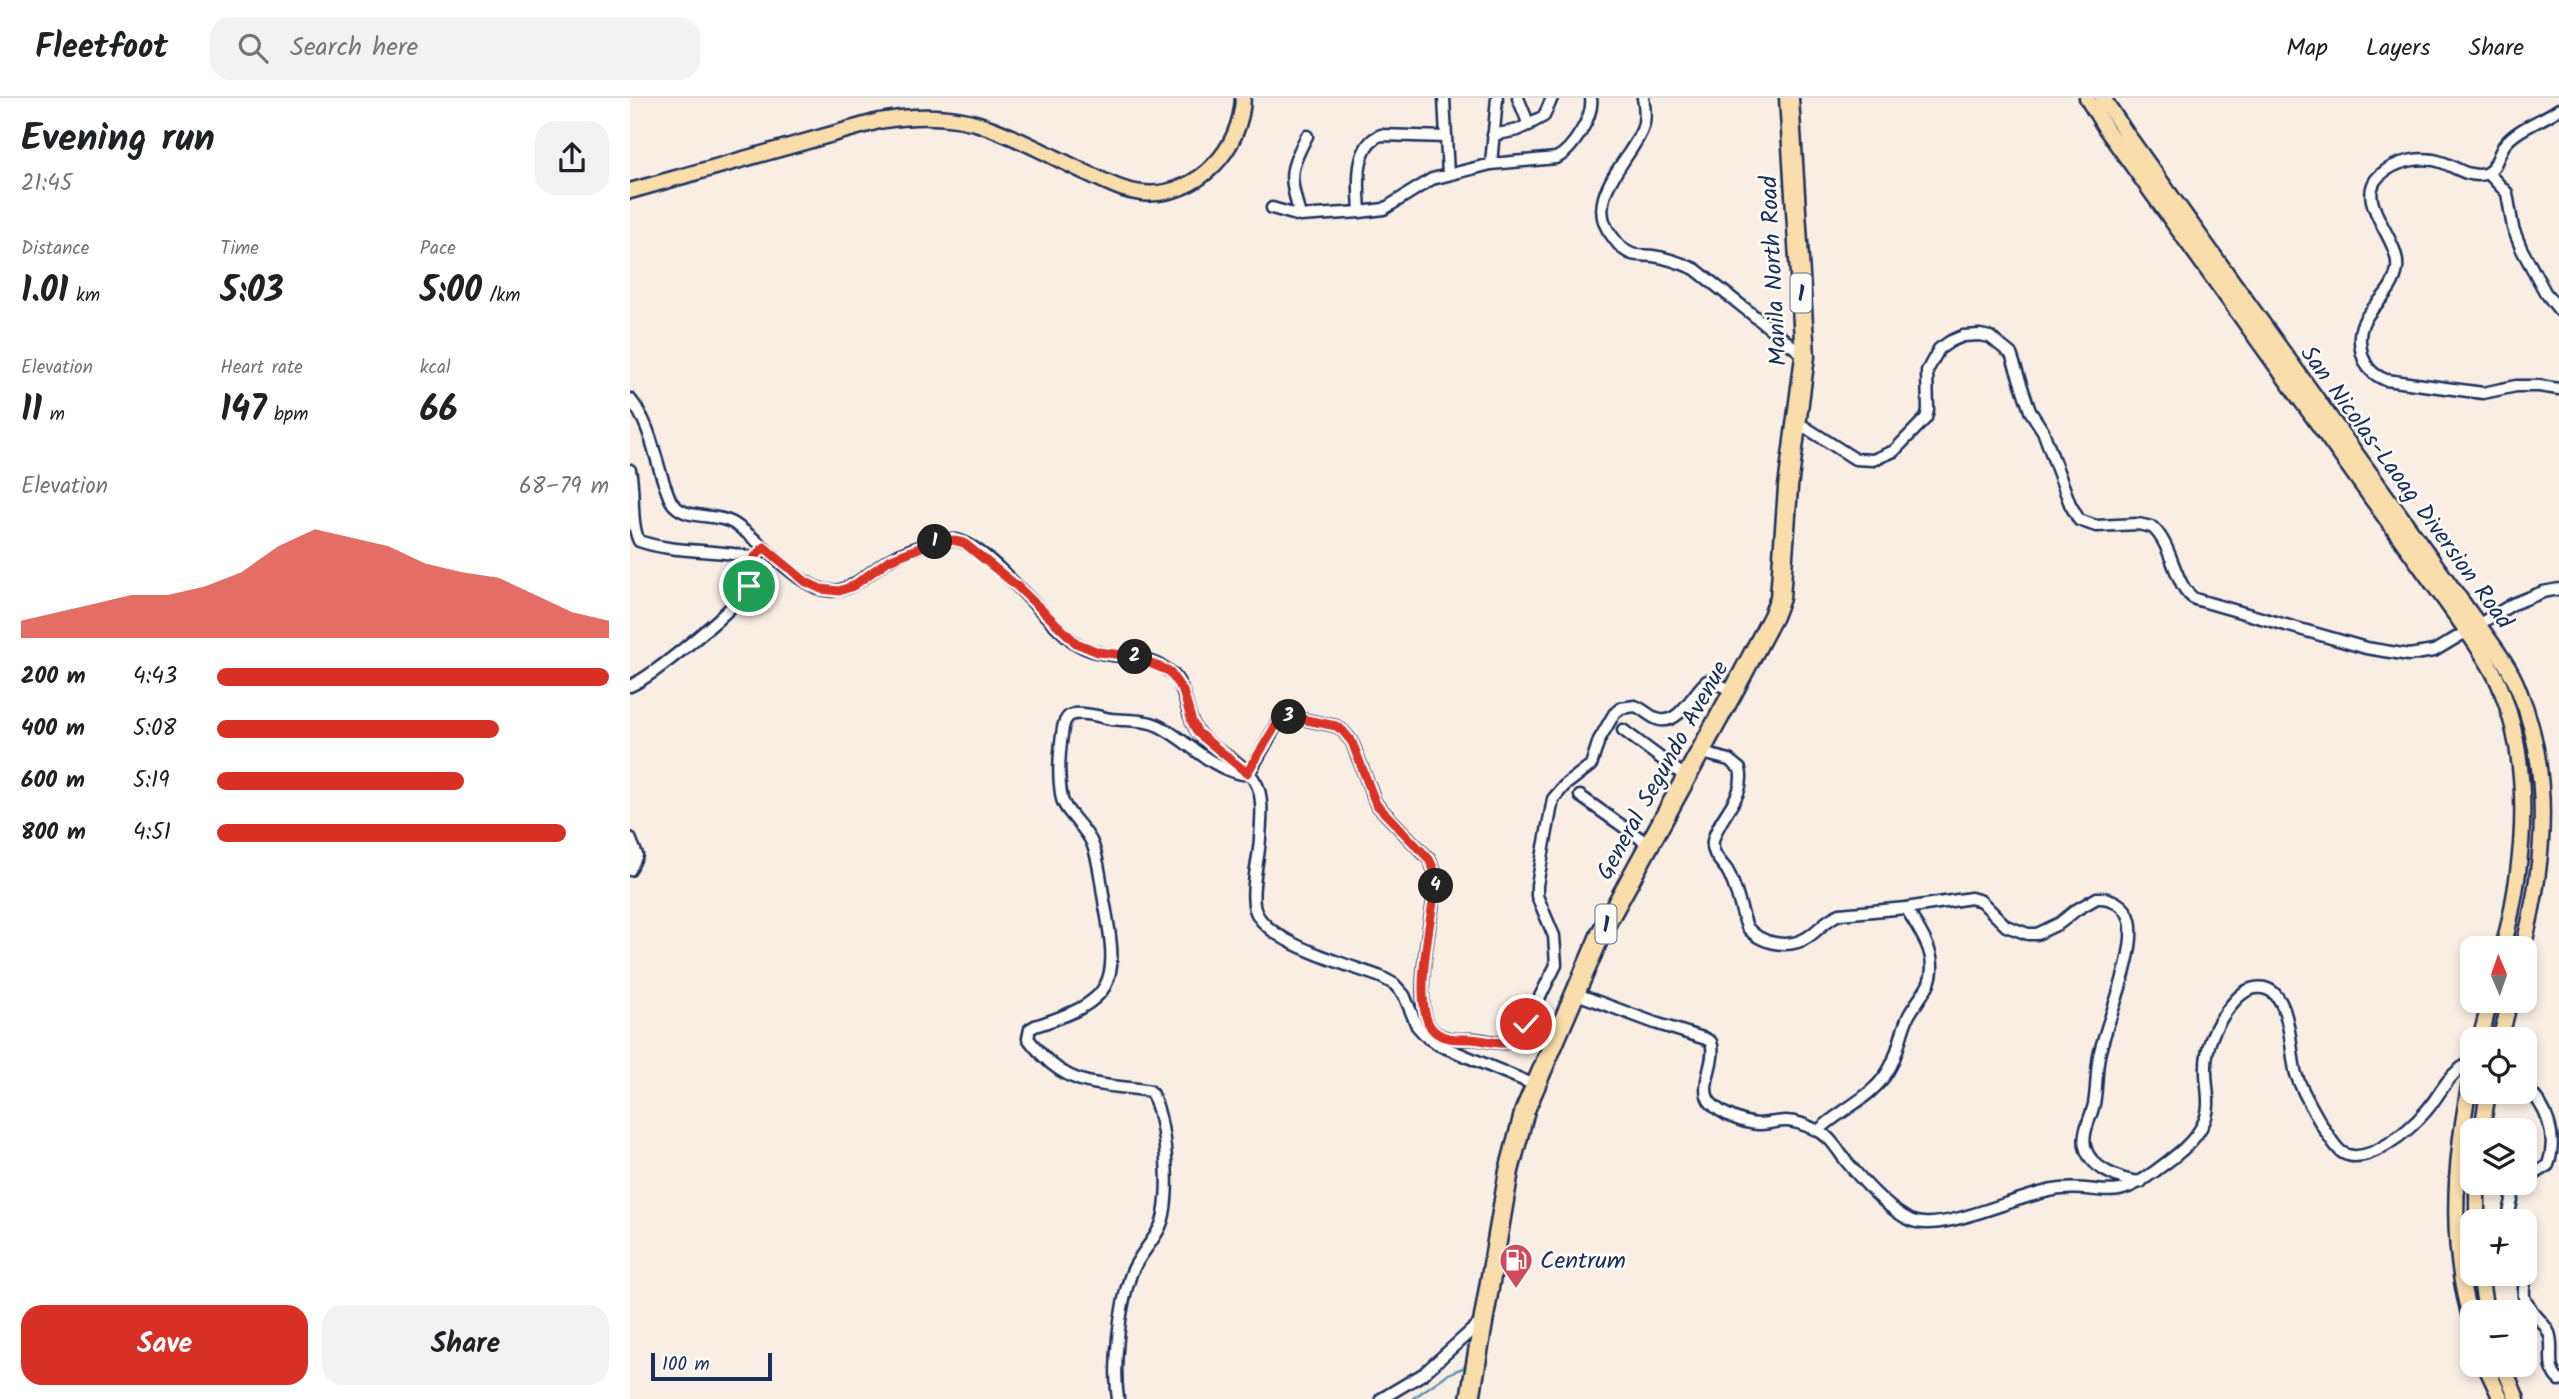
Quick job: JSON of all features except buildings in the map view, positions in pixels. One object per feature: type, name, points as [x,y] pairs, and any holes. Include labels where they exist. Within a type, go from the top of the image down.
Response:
[{"type":"highway","name":"Manila North Road","points":[[1786,525],[1788,487],[1805,356],[1789,98]]},
{"type":"highway","name":"General Segundo Avenue","points":[[1470,1399],[1515,1143],[1535,1085],[1622,891],[1734,692],[1773,616],[1780,598],[1786,525]]},
{"type":"main road","points":[[630,191],[879,121],[902,117],[928,117],[988,127],[1117,187],[1143,193],[1160,192],[1184,187],[1205,174],[1221,158],[1234,137],[1242,98]]},
{"type":"main road","name":"San Nicolas-Laoag Diversion Road","points":[[2087,98],[2106,129],[2517,686],[2532,730],[2542,811],[2542,853],[2526,936]]},
{"type":"main road","name":"San Nicolas-Laoag Diversion Road","points":[[2103,98],[2472,628],[2498,682],[2512,726],[2520,780],[2522,849],[2515,900],[2506,936]]},
{"type":"main road","points":[[2466,1104],[2457,1190],[2458,1240],[2467,1300]]},
{"type":"main road","points":[[2491,1377],[2501,1399]]},
{"type":"main road","points":[[2508,1377],[2517,1399]]},
{"type":"street","points":[[1444,98],[1448,175]]},
{"type":"street","points":[[1491,164],[1497,98]]},
{"type":"street","points":[[1518,98],[1529,125]]},
{"type":"street","points":[[1493,135],[1529,125],[1548,113],[1552,98]]},
{"type":"street","points":[[1272,208],[1300,216],[1360,212],[1391,206],[1426,181],[1491,164],[1549,160],[1562,156],[1589,118],[1591,98]]},
{"type":"street","points":[[1643,98],[1645,122],[1642,132],[1604,194],[1602,205],[1608,232],[1621,247],[1632,254],[1678,261],[1695,269],[1805,356]]},
{"type":"street","points":[[2559,109],[2515,135],[2505,144],[2493,169],[2488,173],[2476,175],[2442,162],[2412,160],[2386,171],[2375,182],[2371,194],[2372,203],[2394,248],[2397,267],[2389,286],[2360,328],[2362,355],[2366,365],[2375,375],[2400,383],[2483,393],[2516,386],[2559,389]]},
{"type":"street","points":[[1360,212],[1359,166],[1374,138],[1381,135],[1446,137]]},
{"type":"street","points":[[1300,216],[1291,173],[1292,165],[1307,136]]},
{"type":"street","points":[[2488,173],[2507,193],[2513,228],[2521,248],[2545,292],[2559,310]]},
{"type":"street","points":[[1797,422],[1855,459],[1866,461],[1884,457],[1904,442],[1926,418],[1927,371],[1939,349],[1963,337],[1990,337],[2011,354],[2030,411],[2043,431],[2075,514],[2086,524],[2096,526],[2138,524],[2152,527],[2167,546],[2189,596],[2397,655],[2420,655],[2434,651],[2513,604],[2543,592],[2559,590]]},
{"type":"street","points":[[630,399],[648,428],[672,503],[683,512],[726,520],[806,582],[821,589],[839,591],[853,586],[889,560],[934,542],[952,540],[964,543],[1001,572],[1076,643],[1098,652],[1132,656],[1169,671],[1183,691],[1198,733],[1256,782],[1259,796],[1260,852],[1254,896],[1256,915],[1261,922],[1296,945],[1394,984],[1404,995],[1417,1026],[1427,1038],[1535,1085]]},
{"type":"street","points":[[630,470],[631,530],[639,541],[754,558]]},
{"type":"street","points":[[630,686],[656,670],[735,602],[749,586],[754,558],[764,547]]},
{"type":"street","points":[[1247,773],[1278,722],[1284,718],[1310,720],[1336,726],[1343,731],[1352,742],[1376,804],[1429,859],[1435,872],[1436,884],[1422,989],[1423,1011],[1429,1025],[1437,1034],[1449,1039],[1509,1043],[1520,1036],[1556,965],[1554,936],[1537,895],[1537,885],[1550,807],[1558,792],[1591,765],[1606,724],[1618,710],[1635,706],[1657,719],[1665,720],[1679,712],[1707,681],[1734,692]]},
{"type":"street","points":[[1118,1399],[1118,1343],[1124,1299],[1131,1273],[1164,1218],[1167,1187],[1165,1155],[1158,1107],[1150,1091],[1102,1086],[1075,1079],[1047,1060],[1028,1038],[1035,1026],[1076,1011],[1099,995],[1107,985],[1112,964],[1109,925],[1093,845],[1062,799],[1060,757],[1065,722],[1068,716],[1077,714],[1154,724],[1218,765],[1234,772],[1247,773]]},
{"type":"street","points":[[1623,730],[1686,777]]},
{"type":"street","points":[[1699,752],[1729,761],[1740,769],[1742,780],[1717,830],[1713,851],[1732,880],[1743,916],[1752,934],[1774,943],[1790,944],[1811,936],[1834,916],[1963,898],[1977,899],[2006,926],[2028,934],[2037,934],[2060,923],[2096,898],[2105,897],[2121,906],[2130,919],[2129,945],[2099,1055],[2096,1090],[2084,1139],[2085,1149],[2096,1164],[2117,1176],[2141,1182]]},
{"type":"street","points":[[1580,796],[1648,844]]},
{"type":"street","points":[[630,838],[637,855],[630,870]]},
{"type":"street","points":[[1819,1130],[1872,1090],[1887,1073],[1894,1061],[1910,1014],[1929,982],[1933,965],[1929,948],[1906,908]]},
{"type":"street","points":[[1574,993],[1711,1042],[1713,1053],[1706,1093],[1708,1101],[1728,1114],[1755,1123],[1785,1121],[1819,1130],[1834,1143],[1867,1184],[1900,1214],[1924,1224],[1952,1219],[2055,1189],[2118,1192],[2141,1182],[2186,1146],[2203,1125],[2208,1106],[2206,1065],[2209,1045],[2222,1018],[2246,991],[2264,989],[2283,1006],[2288,1021],[2296,1075],[2339,1151],[2353,1157],[2377,1149],[2409,1129],[2432,1104],[2450,1077],[2460,1070]]},
{"type":"street","points":[[2537,1098],[2546,1113],[2552,1147],[2548,1165],[2537,1173]]},
{"type":"street","points":[[2525,1286],[2524,1293],[2532,1311],[2548,1331],[2552,1370],[2559,1380]]},
{"type":"street","points":[[1381,1399],[1423,1374],[1483,1321]]},
{"type":"waterway","points":[[1412,1399],[1448,1374],[1470,1365]]},
{"type":"place","name":"Centrum","points":[[1516,1290]]},
{"type":"route","points":[[749,586],[754,558],[764,547],[806,582],[821,589],[839,591],[853,586],[889,560],[934,542],[958,541],[979,552],[1076,643],[1088,650],[1132,656],[1169,671],[1183,691],[1198,733],[1247,773],[1278,722],[1284,718],[1292,717],[1336,726],[1352,742],[1376,804],[1429,859],[1435,872],[1436,884],[1422,989],[1423,1011],[1432,1030],[1449,1039],[1502,1043],[1514,1042],[1526,1024]]}]
